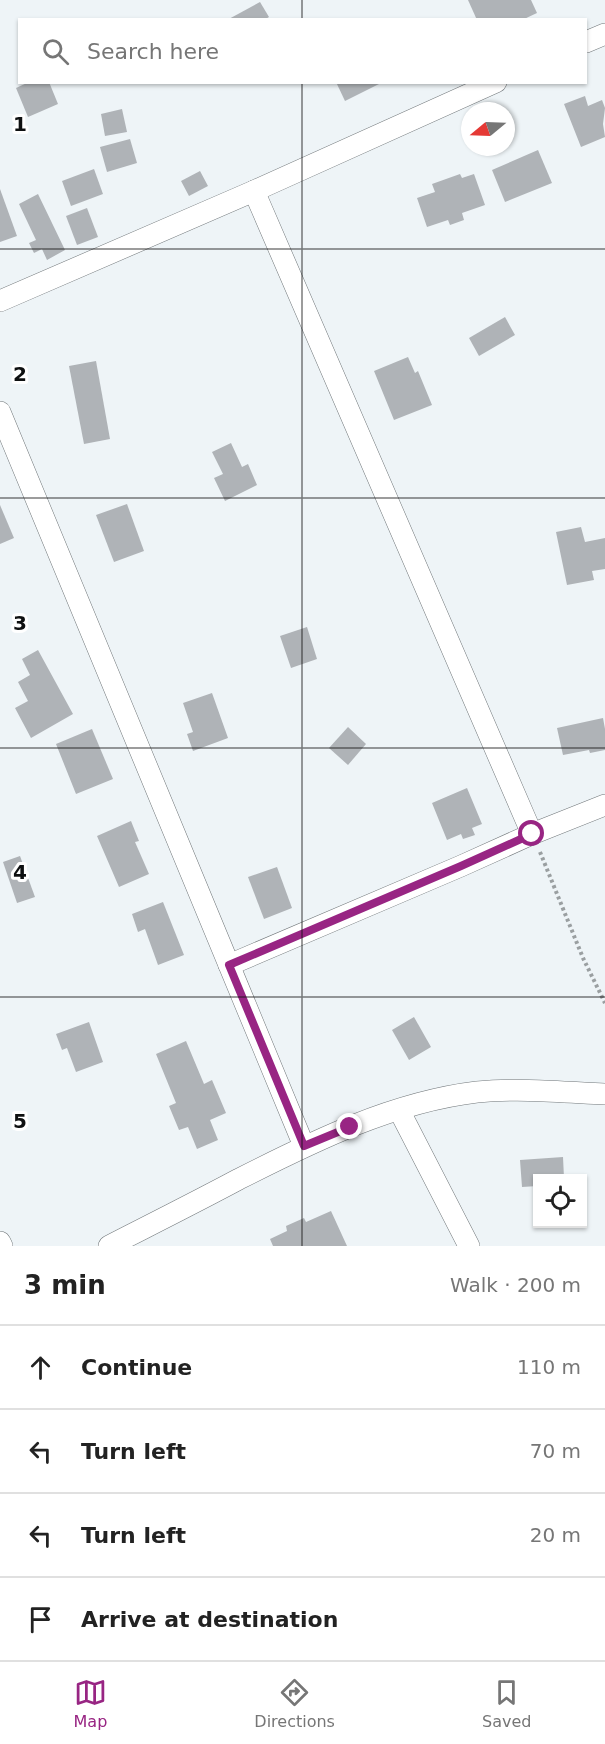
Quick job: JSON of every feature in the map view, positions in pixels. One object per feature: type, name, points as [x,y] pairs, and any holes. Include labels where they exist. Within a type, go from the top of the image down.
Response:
[{"type":"street","points":[[587,41],[605,34]]},
{"type":"street","points":[[0,301],[254,191],[492,84]]},
{"type":"street","points":[[254,191],[532,834]]},
{"type":"street","points":[[0,412],[304,1146]]},
{"type":"street","points":[[229,965],[532,834],[605,805]]},
{"type":"street","points":[[109,1246],[304,1146],[399,1110],[436,1099],[478,1092],[528,1090],[605,1094]]},
{"type":"street","points":[[399,1110],[469,1246]]},
{"type":"street","points":[[0,1242],[2,1246]]},
{"type":"path","points":[[532,834],[583,958],[605,1003]]},
{"type":"building","points":[[468,0],[531,0],[537,13],[526,18],[476,18]]},
{"type":"building","points":[[260,2],[269,17],[267,18],[231,18]]},
{"type":"building","points":[[25,84],[50,84],[58,104],[28,117],[16,88]]},
{"type":"building","points":[[337,84],[379,84],[345,101]]},
{"type":"building","points":[[585,96],[588,106],[602,100],[605,108],[603,124],[605,137],[581,147],[564,104]]},
{"type":"building","points":[[122,109],[127,132],[105,136],[101,114]]},
{"type":"building","points":[[130,139],[137,163],[107,172],[100,147]]},
{"type":"building","points":[[538,150],[552,183],[505,202],[492,170]]},
{"type":"building","points":[[94,169],[103,194],[71,206],[62,181]]},
{"type":"building","points":[[200,171],[208,186],[189,196],[181,181]]},
{"type":"building","points":[[460,174],[462,178],[474,174],[485,205],[462,213],[464,220],[450,225],[448,220],[427,227],[417,198],[435,192],[432,184]]},
{"type":"building","points":[[0,189],[17,236],[0,242]]},
{"type":"building","points":[[38,194],[65,250],[47,260],[42,249],[34,253],[29,243],[36,240],[19,204]]},
{"type":"building","points":[[87,208],[98,237],[77,245],[66,216]]},
{"type":"building","points":[[505,317],[515,335],[479,356],[469,338]]},
{"type":"building","points":[[408,357],[415,373],[418,371],[432,405],[394,420],[374,371]]},
{"type":"building","points":[[96,361],[110,439],[84,444],[69,366]]},
{"type":"building","points":[[231,443],[242,467],[248,464],[257,485],[225,501],[214,478],[223,474],[212,452]]},
{"type":"building","points":[[127,504],[144,551],[114,562],[96,515]]},
{"type":"building","points":[[0,505],[14,538],[0,544]]},
{"type":"building","points":[[581,527],[585,542],[605,538],[605,569],[592,571],[594,580],[567,585],[556,532]]},
{"type":"building","points":[[307,627],[317,659],[291,668],[280,636]]},
{"type":"building","points":[[38,650],[73,714],[31,738],[15,708],[28,701],[18,682],[30,675],[22,659]]},
{"type":"building","points":[[212,693],[228,738],[193,751],[187,734],[193,732],[183,703]]},
{"type":"building","points":[[603,718],[605,750],[590,753],[589,750],[563,755],[557,728]]},
{"type":"building","points":[[348,727],[366,744],[348,765],[329,748]]},
{"type":"building","points":[[92,729],[113,779],[76,794],[56,744]]},
{"type":"building","points":[[467,788],[482,824],[472,828],[475,835],[463,839],[461,834],[447,840],[432,803]]},
{"type":"building","points":[[131,821],[139,841],[135,842],[149,874],[119,887],[97,836]]},
{"type":"building","points":[[20,856],[35,897],[17,903],[3,862]]},
{"type":"building","points":[[277,867],[292,908],[264,919],[248,877]]},
{"type":"building","points":[[163,902],[184,955],[158,965],[145,929],[138,932],[132,914]]},
{"type":"building","points":[[414,1017],[431,1047],[409,1060],[392,1030]]},
{"type":"building","points":[[89,1022],[103,1062],[76,1072],[67,1048],[62,1050],[56,1034]]},
{"type":"building","points":[[186,1041],[204,1084],[212,1080],[226,1113],[210,1120],[218,1140],[197,1149],[188,1127],[179,1130],[169,1106],[176,1103],[156,1054]]},
{"type":"building","points":[[563,1157],[564,1174],[533,1174],[533,1186],[522,1187],[520,1160]]},
{"type":"building","points":[[331,1211],[347,1246],[273,1246],[270,1239],[287,1231],[286,1226],[304,1218],[306,1222]]},
{"type":"route","points":[[350,1127],[304,1146],[229,965],[532,834]]}]
